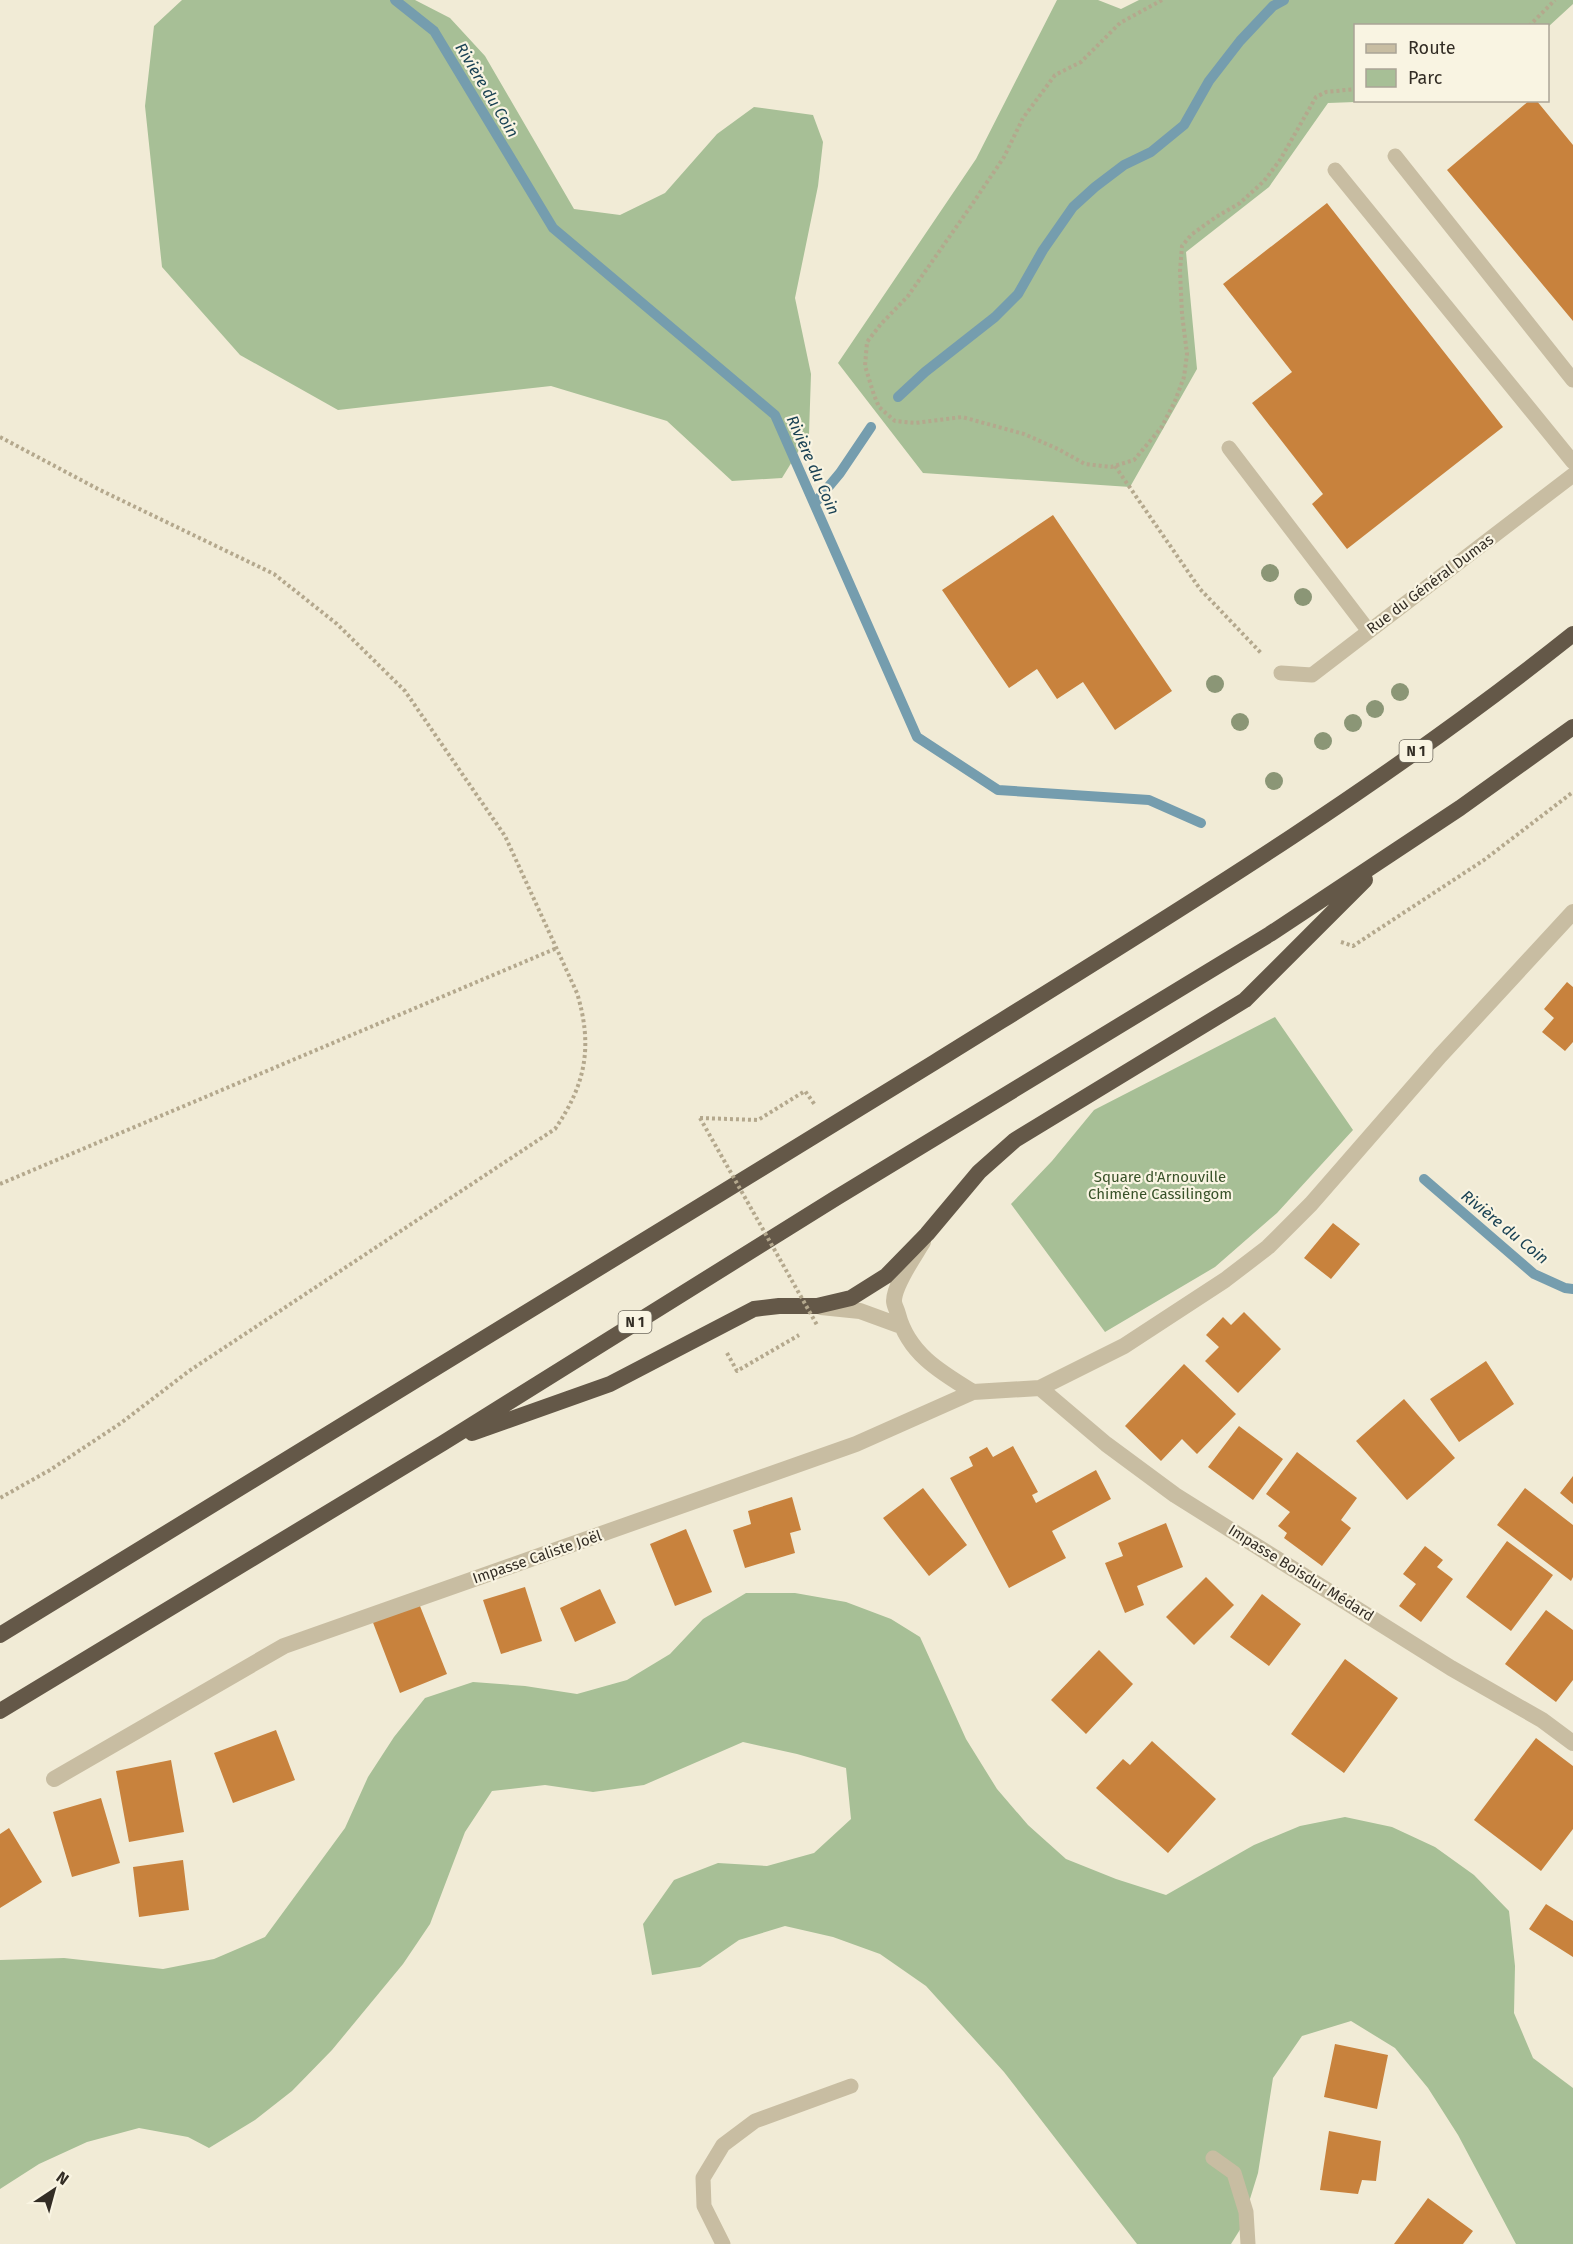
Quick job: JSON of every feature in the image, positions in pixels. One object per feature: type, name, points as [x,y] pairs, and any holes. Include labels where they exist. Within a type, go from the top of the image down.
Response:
[{"type":"highway","name":"N 1","points":[[0,1635],[831,1127],[1255,863],[1499,693],[1573,634]]},
{"type":"highway","name":"N 1","points":[[0,1711],[443,1443],[846,1191],[1270,934],[1385,859],[1573,727]]},
{"type":"highway","points":[[443,1443],[610,1384],[754,1309],[779,1306],[817,1306],[851,1298],[885,1276],[927,1234],[980,1172],[1015,1140],[1245,1000],[1385,859]]},
{"type":"street","points":[[1040,1388],[1124,1346],[1225,1280],[1268,1247],[1311,1204],[1440,1056],[1573,912]]},
{"type":"street","points":[[927,1234],[901,1281],[894,1300],[901,1326],[913,1348],[922,1357],[973,1392]]},
{"type":"street","points":[[817,1306],[860,1311],[901,1326]]},
{"type":"street","name":"Impasse Caliste Joël","points":[[54,1779],[284,1646],[856,1444],[973,1392],[1040,1388]]},
{"type":"street","name":"Impasse Boisdur Médard","points":[[1040,1388],[1106,1444],[1176,1495],[1451,1668],[1542,1720],[1573,1743]]},
{"type":"lane","points":[[1395,156],[1573,380]]},
{"type":"lane","points":[[1335,170],[1573,462]]},
{"type":"lane","points":[[1229,448],[1368,630]]},
{"type":"lane","name":"Rue du Général Dumas","points":[[1281,674],[1312,675],[1573,475]]},
{"type":"lane","points":[[723,2244],[704,2206],[703,2178],[723,2145],[755,2121],[851,2086]]},
{"type":"lane","points":[[1213,2158],[1234,2173],[1246,2212],[1248,2244]]},
{"type":"path","points":[[1162,0],[1120,23],[1081,62],[1055,75],[1023,118],[1004,157],[908,296],[867,342],[865,366],[879,407],[895,421],[915,423],[962,417],[1024,434],[1085,464],[1115,466],[1134,460],[1161,428],[1184,377],[1187,354],[1180,271],[1182,246],[1191,235],[1240,203],[1264,181],[1280,160],[1316,97],[1326,92],[1354,89]]},
{"type":"path","points":[[1531,24],[1555,0]]},
{"type":"path","points":[[0,437],[98,489],[274,574],[337,624],[405,691],[505,836],[577,993],[586,1037],[585,1060],[580,1085],[570,1108],[555,1129],[189,1371],[121,1423],[50,1470],[0,1498]]},
{"type":"path","points":[[1115,466],[1200,589],[1281,674]]},
{"type":"path","points":[[1315,932],[1353,946],[1484,860],[1573,792]]},
{"type":"path","points":[[0,1184],[556,948]]},
{"type":"path","points":[[714,1329],[737,1371],[817,1325],[700,1118],[758,1120],[805,1091],[831,1127]]},
{"type":"green space","points":[[182,0],[415,0],[450,18],[485,56],[574,209],[620,215],[665,193],[717,134],[754,107],[813,115],[823,142],[818,186],[795,298],[811,374],[809,434],[782,478],[732,481],[667,421],[551,386],[338,410],[240,355],[162,267],[145,106],[154,26]]},
{"type":"green space","points":[[1057,0],[1098,0],[1121,9],[1139,0],[1573,0],[1573,4],[1549,26],[1549,24],[1354,24],[1356,102],[1328,103],[1269,187],[1186,252],[1197,369],[1130,487],[923,473],[838,363],[976,159]]},
{"type":"green space","name":"Square d'Arnouville Chimène Cassilingom","points":[[1275,1017],[1353,1130],[1277,1213],[1215,1267],[1105,1332],[1011,1204],[1052,1161],[1094,1110]]},
{"type":"green space","points":[[746,1593],[795,1593],[846,1602],[891,1619],[920,1637],[966,1739],[997,1789],[1028,1825],[1066,1859],[1116,1879],[1166,1895],[1254,1845],[1300,1826],[1345,1817],[1392,1827],[1435,1847],[1474,1875],[1509,1911],[1515,1966],[1514,2013],[1533,2058],[1573,2088],[1573,2244],[1516,2244],[1458,2135],[1428,2088],[1395,2048],[1351,2021],[1302,2036],[1273,2078],[1258,2173],[1241,2228],[1231,2244],[1137,2244],[1004,2072],[926,1986],[880,1954],[833,1937],[785,1926],[739,1940],[700,1967],[652,1975],[643,1924],[674,1880],[718,1863],[767,1866],[814,1853],[851,1819],[846,1768],[743,1742],[644,1785],[593,1792],[545,1785],[492,1791],[465,1832],[430,1924],[403,1964],[332,2050],[292,2091],[255,2120],[209,2148],[188,2137],[139,2128],[87,2142],[39,2164],[0,2189],[0,1960],[64,1958],[163,1969],[214,1959],[265,1937],[345,1828],[368,1777],[394,1737],[425,1698],[473,1682],[525,1686],[577,1694],[627,1680],[670,1654],[703,1619]]},
{"type":"building","points":[[1528,102],[1538,102],[1573,145],[1573,321],[1447,170]]},
{"type":"building","points":[[1327,203],[1503,427],[1347,549],[1312,504],[1323,494],[1252,403],[1292,372],[1223,284]]},
{"type":"building","points":[[1053,515],[1172,691],[1115,730],[1083,682],[1057,699],[1037,669],[1009,688],[942,590]]},
{"type":"building","points":[[1567,982],[1573,987],[1573,1042],[1565,1051],[1542,1032],[1554,1018],[1544,1009]]},
{"type":"building","points":[[1333,1223],[1360,1244],[1331,1279],[1304,1258]]},
{"type":"building","points":[[1244,1312],[1281,1349],[1238,1393],[1205,1361],[1219,1347],[1206,1335],[1223,1317],[1231,1325]]},
{"type":"building","points":[[1486,1361],[1514,1404],[1459,1442],[1430,1399]]},
{"type":"building","points":[[1184,1364],[1236,1414],[1197,1454],[1182,1439],[1161,1461],[1125,1426]]},
{"type":"building","points":[[1404,1399],[1455,1458],[1407,1500],[1356,1441]]},
{"type":"building","points":[[1239,1426],[1283,1459],[1253,1500],[1208,1467]]},
{"type":"building","points":[[1013,1446],[1038,1492],[1032,1495],[1036,1503],[1096,1470],[1111,1499],[1052,1531],[1066,1558],[1009,1588],[950,1478],[973,1466],[969,1457],[987,1447],[993,1457]]},
{"type":"building","points":[[1297,1452],[1357,1498],[1341,1520],[1351,1528],[1322,1566],[1284,1538],[1287,1533],[1278,1526],[1290,1512],[1266,1494]]},
{"type":"building","points":[[1573,1476],[1573,1504],[1560,1493]]},
{"type":"building","points":[[923,1488],[967,1545],[929,1576],[883,1518]]},
{"type":"building","points":[[1525,1488],[1573,1525],[1573,1577],[1571,1581],[1497,1525]]},
{"type":"building","points":[[792,1497],[801,1530],[790,1533],[795,1553],[745,1568],[733,1530],[751,1524],[748,1511]]},
{"type":"building","points":[[1166,1523],[1183,1567],[1137,1586],[1144,1605],[1125,1613],[1105,1563],[1123,1556],[1118,1543]]},
{"type":"building","points":[[686,1529],[712,1592],[675,1606],[650,1544]]},
{"type":"building","points":[[1507,1541],[1553,1575],[1511,1631],[1466,1597]]},
{"type":"building","points":[[1425,1546],[1443,1560],[1437,1567],[1453,1579],[1421,1622],[1399,1606],[1416,1584],[1403,1574]]},
{"type":"building","points":[[1206,1577],[1234,1605],[1194,1645],[1166,1617]]},
{"type":"building","points":[[525,1587],[542,1641],[501,1654],[483,1600]]},
{"type":"building","points":[[600,1589],[616,1623],[575,1642],[560,1608]]},
{"type":"building","points":[[1262,1594],[1301,1624],[1269,1666],[1230,1637]]},
{"type":"building","points":[[418,1601],[447,1674],[400,1693],[372,1620]]},
{"type":"building","points":[[1546,1610],[1573,1630],[1573,1680],[1556,1702],[1505,1664]]},
{"type":"building","points":[[1099,1650],[1133,1684],[1086,1734],[1051,1700]]},
{"type":"building","points":[[1345,1659],[1398,1698],[1344,1773],[1291,1734]]},
{"type":"building","points":[[276,1730],[295,1780],[233,1803],[214,1753]]},
{"type":"building","points":[[1536,1738],[1573,1766],[1573,1829],[1541,1871],[1474,1820]]},
{"type":"building","points":[[1152,1741],[1216,1799],[1168,1853],[1096,1788],[1123,1759],[1130,1765]]},
{"type":"building","points":[[171,1760],[184,1832],[129,1842],[116,1771]]},
{"type":"building","points":[[101,1798],[120,1863],[72,1877],[53,1812]]},
{"type":"building","points":[[9,1828],[42,1882],[0,1908],[0,1834]]},
{"type":"building","points":[[183,1860],[189,1910],[139,1917],[133,1867]]},
{"type":"building","points":[[1546,1904],[1573,1921],[1573,1957],[1529,1929]]},
{"type":"building","points":[[1335,2044],[1388,2055],[1377,2109],[1324,2097]]},
{"type":"building","points":[[1329,2131],[1381,2141],[1376,2181],[1362,2180],[1358,2194],[1320,2190]]},
{"type":"building","points":[[1428,2198],[1473,2231],[1463,2244],[1394,2244]]},
{"type":"waterway","name":"Rivière du Coin","points":[[395,0],[434,31],[553,228],[775,415],[917,737],[998,790],[1149,800],[1201,823]]},
{"type":"waterway","points":[[898,397],[925,372],[995,317],[1018,294],[1043,250],[1073,207],[1124,165],[1151,152],[1184,125],[1209,81],[1240,41],[1273,6],[1284,0]]},
{"type":"waterway","points":[[815,503],[840,473],[871,427]]},
{"type":"waterway","name":"Rivière du Coin","points":[[1424,1179],[1534,1274],[1565,1288],[1573,1289]]}]
